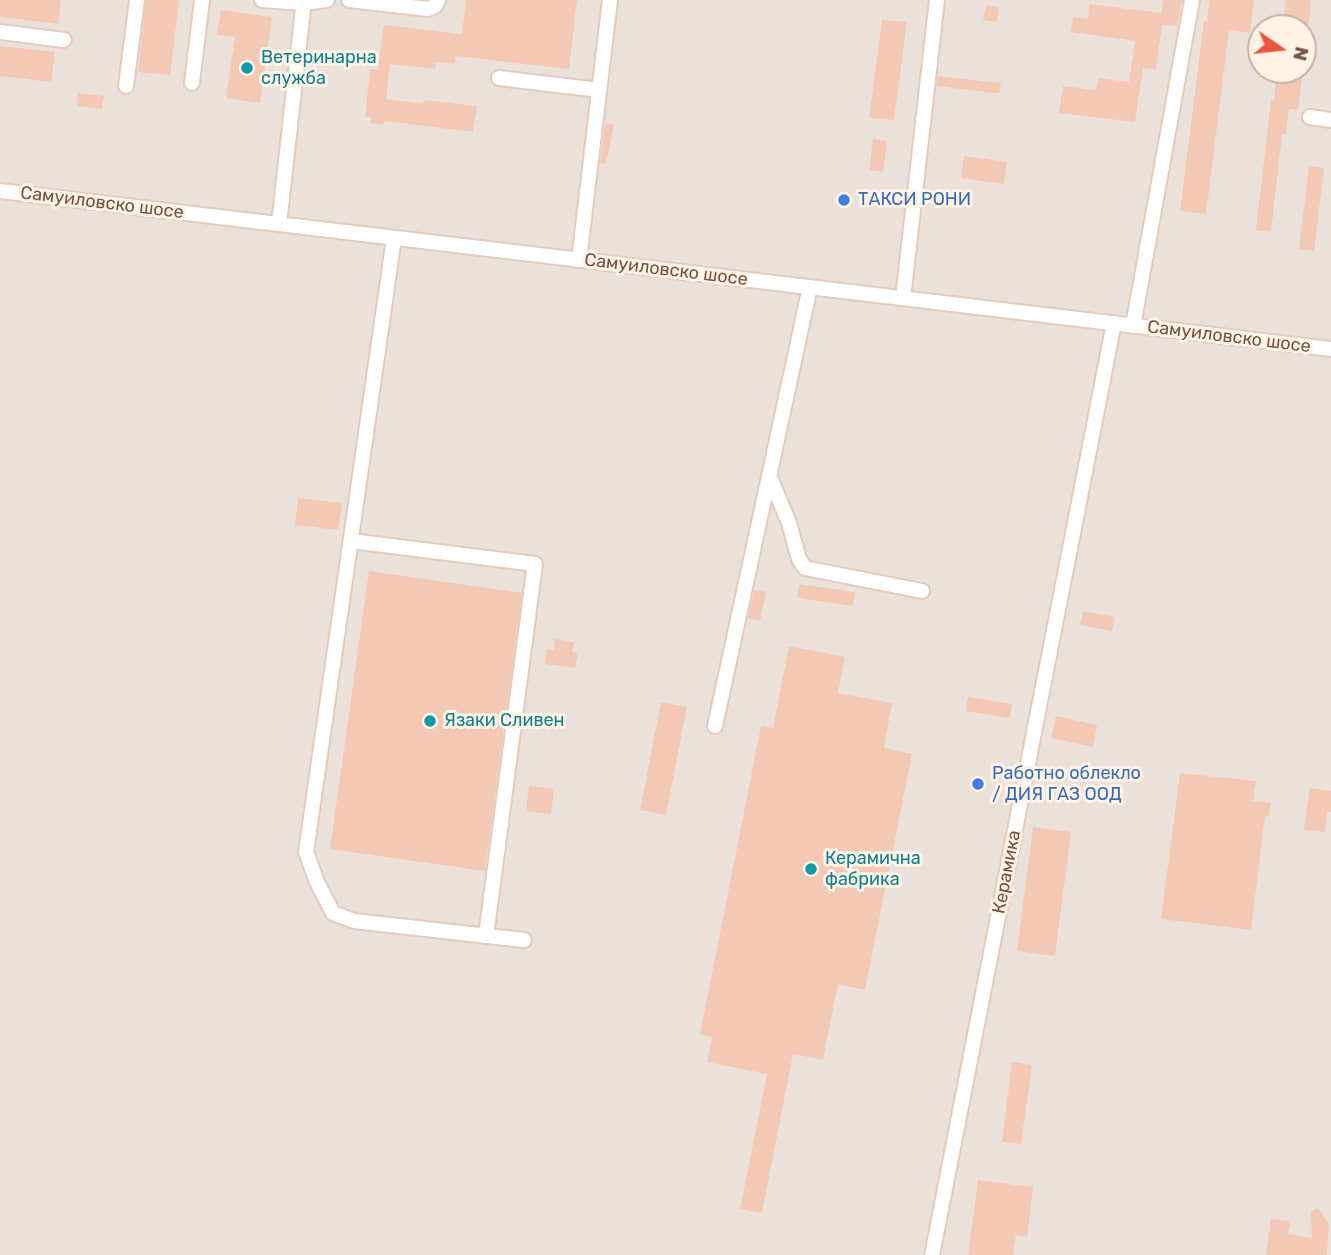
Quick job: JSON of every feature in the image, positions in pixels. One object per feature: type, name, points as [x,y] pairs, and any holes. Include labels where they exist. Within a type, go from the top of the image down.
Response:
[{"type":"street","points":[[126,86],[137,0]]},
{"type":"street","points":[[192,83],[202,0]]},
{"type":"street","points":[[262,0],[327,0]]},
{"type":"street","points":[[349,0],[428,9],[435,6],[438,0]]},
{"type":"street","points":[[579,260],[610,0]]},
{"type":"street","points":[[903,298],[937,0]]},
{"type":"street","points":[[1133,326],[1192,0]]},
{"type":"street","points":[[279,224],[303,2]]},
{"type":"street","points":[[0,32],[64,40]]},
{"type":"street","points":[[499,78],[599,90]]},
{"type":"street","points":[[1310,117],[1331,120]]},
{"type":"street","name":"Самуиловско шосе","points":[[0,191],[1331,349]]},
{"type":"street","points":[[394,237],[306,852],[332,913],[354,921],[524,940]]},
{"type":"street","points":[[715,726],[810,287]]},
{"type":"street","name":"Керамика","points":[[932,1255],[1114,323]]},
{"type":"street","points":[[769,475],[789,523],[799,559],[805,568],[922,591]]},
{"type":"street","points":[[351,541],[535,564],[486,936]]},
{"type":"shaded area","points":[[0,0],[1331,0],[1331,1255],[0,1255]]},
{"type":"building","points":[[0,0],[61,0],[58,24],[0,17]]},
{"type":"building","points":[[146,0],[179,0],[170,75],[138,72]]},
{"type":"building","points":[[466,0],[577,0],[569,69],[456,56],[455,64],[436,62],[435,69],[390,64],[386,99],[423,104],[424,100],[477,106],[473,132],[384,121],[383,125],[370,123],[371,117],[365,117],[370,69],[378,70],[384,25],[462,34]]},
{"type":"building","points":[[1163,0],[1182,0],[1177,26],[1162,25],[1156,69],[1143,68],[1135,122],[1059,113],[1063,86],[1096,90],[1098,78],[1129,82],[1135,41],[1071,32],[1073,17],[1088,19],[1089,4],[1161,13]]},
{"type":"building","points":[[1209,0],[1254,0],[1252,14],[1247,14],[1247,33],[1229,30],[1206,214],[1180,211],[1204,21],[1207,22]]},
{"type":"building","points":[[1286,0],[1311,0],[1310,14],[1284,14]]},
{"type":"building","points":[[986,5],[999,7],[997,22],[983,20]]},
{"type":"building","name":"Ветеринарна служба","points":[[221,10],[272,17],[260,103],[226,98],[235,37],[217,35]]},
{"type":"building","points":[[882,20],[907,22],[894,120],[869,118]]},
{"type":"building","points":[[0,46],[55,52],[51,82],[0,76]]},
{"type":"building","points":[[938,76],[1001,83],[999,93],[993,93],[937,86]]},
{"type":"building","points":[[1276,84],[1301,84],[1298,110],[1289,109],[1286,134],[1282,134],[1271,232],[1256,230],[1271,100],[1274,100]]},
{"type":"building","points":[[78,93],[104,96],[102,109],[77,106]]},
{"type":"building","points":[[605,123],[614,125],[606,164],[600,163]]},
{"type":"building","points":[[873,139],[887,141],[883,172],[869,170]]},
{"type":"building","points":[[964,156],[1007,162],[1004,184],[961,178]]},
{"type":"building","points":[[1309,166],[1324,168],[1314,251],[1299,249]]},
{"type":"building","points":[[298,498],[342,503],[338,530],[295,525]]},
{"type":"building","name":"Язаки Сливен","points":[[369,571],[522,593],[485,871],[330,849]]},
{"type":"building","points":[[799,584],[855,592],[853,606],[797,598]]},
{"type":"building","points":[[754,590],[766,592],[760,621],[748,618]]},
{"type":"building","points":[[1083,611],[1115,617],[1112,631],[1080,625]]},
{"type":"building","points":[[555,639],[574,642],[572,652],[578,653],[575,668],[545,664],[547,649],[554,650]]},
{"type":"building","name":"Керамична фабрика","points":[[789,646],[845,657],[838,693],[892,703],[884,748],[912,754],[865,990],[838,984],[823,1060],[793,1054],[762,1213],[740,1209],[767,1074],[707,1062],[712,1037],[700,1034],[761,726],[773,728]]},
{"type":"building","points":[[968,697],[1012,704],[1010,718],[966,711]]},
{"type":"building","points":[[661,702],[687,707],[666,815],[640,810]]},
{"type":"building","points":[[1056,716],[1097,725],[1093,747],[1051,738]]},
{"type":"building","points":[[1180,773],[1256,781],[1253,801],[1271,803],[1269,816],[1265,816],[1251,930],[1161,919]]},
{"type":"building","points":[[529,786],[554,789],[551,814],[526,811]]},
{"type":"building","points":[[1310,788],[1331,791],[1331,812],[1327,812],[1325,832],[1304,830]]},
{"type":"building","points":[[1033,827],[1071,832],[1055,956],[1017,951]]},
{"type":"building","points":[[1012,1062],[1032,1065],[1021,1144],[1002,1142]]},
{"type":"building","points":[[978,1180],[1033,1187],[1027,1237],[1016,1235],[1013,1255],[968,1255]]},
{"type":"building","points":[[1318,1208],[1329,1224],[1327,1255],[1266,1255],[1271,1219],[1290,1221],[1288,1234],[1312,1238],[1311,1212]]},
{"type":"place","name":"Ветеринарна служба","points":[[247,68]]},
{"type":"place","name":"ТАКСИ РОНИ","points":[[844,200]]},
{"type":"place","name":"Язаки Сливен","points":[[430,721]]},
{"type":"place","name":"Работно облекло / ДИЯ ГАЗ ООД","points":[[978,784]]},
{"type":"place","name":"Керамична фабрика","points":[[811,869]]}]
